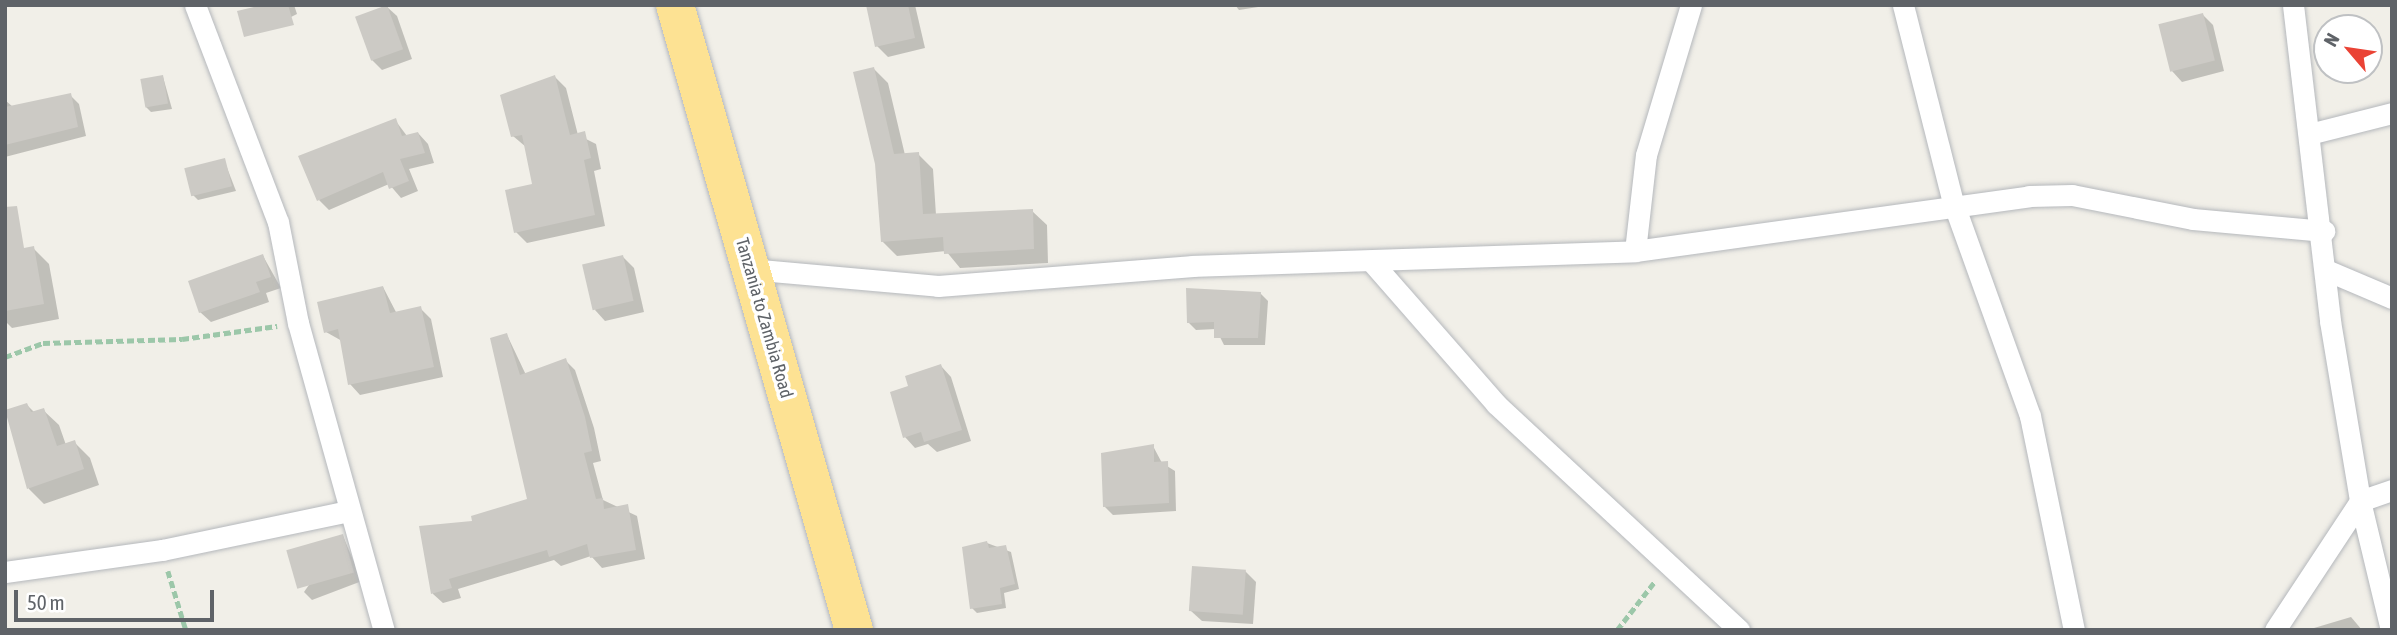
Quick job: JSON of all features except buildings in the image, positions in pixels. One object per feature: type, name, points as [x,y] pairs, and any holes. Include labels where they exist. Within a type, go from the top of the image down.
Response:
[{"type":"highway","name":"Tanzania to Zambia Road","points":[[675,5],[854,630]]},
{"type":"street","points":[[194,5],[278,222],[298,323],[348,511],[384,630]]},
{"type":"street","points":[[1635,251],[1646,155],[1691,5]]},
{"type":"street","points":[[1903,5],[1953,202],[2030,416],[2074,630]]},
{"type":"street","points":[[2293,5],[2326,270],[2360,501],[2391,630]]},
{"type":"street","points":[[2309,134],[2392,113]]},
{"type":"street","points":[[749,269],[938,286],[1193,266],[1635,251],[1953,202],[2072,195],[2193,219],[2323,231]]},
{"type":"street","points":[[1371,261],[1496,404],[1739,630]]},
{"type":"street","points":[[2326,270],[2392,298]]},
{"type":"street","points":[[2275,630],[2360,501],[2392,490]]},
{"type":"street","points":[[5,572],[162,550],[348,511]]},
{"type":"path","points":[[5,357],[43,343],[182,339],[298,323]]},
{"type":"path","points":[[162,550],[186,630]]},
{"type":"path","points":[[1617,630],[1668,564]]}]
